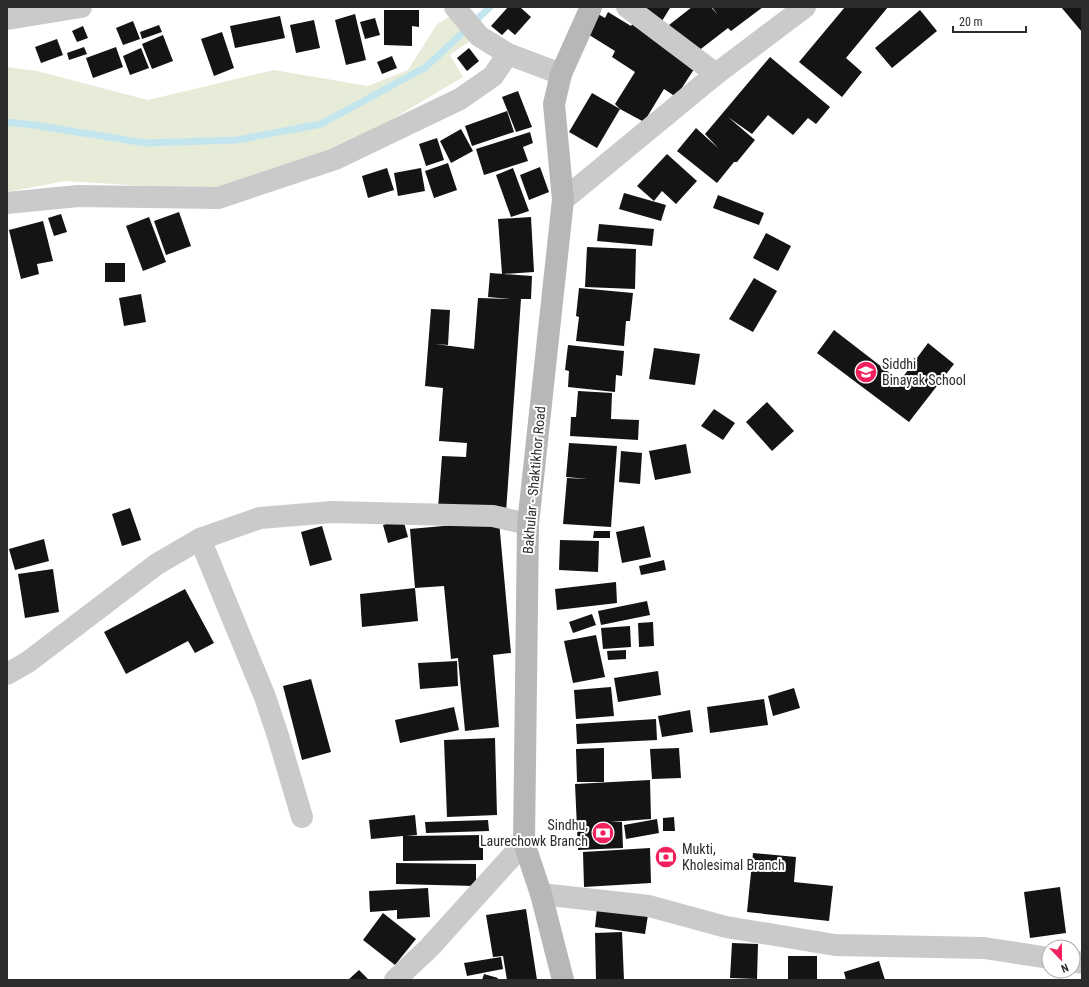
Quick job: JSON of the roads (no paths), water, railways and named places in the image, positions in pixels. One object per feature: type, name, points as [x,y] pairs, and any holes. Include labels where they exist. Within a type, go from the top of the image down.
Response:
[{"type":"street","points":[[7,19],[82,7]]},
{"type":"street","name":"Bakhular - Shaktikhor Road","points":[[563,980],[541,894],[524,843],[528,524],[563,200],[554,104],[561,74],[591,7]]},
{"type":"street","points":[[627,7],[716,74]]},
{"type":"street","points":[[563,200],[716,74],[805,7]]},
{"type":"street","points":[[467,22],[508,54],[561,74]]},
{"type":"street","points":[[7,203],[78,196],[218,198],[335,159],[460,99],[493,76],[508,54]]},
{"type":"street","points":[[7,674],[28,662],[157,564],[200,539],[260,518],[332,512],[493,516],[528,524]]},
{"type":"street","points":[[200,539],[265,697],[302,817]]},
{"type":"street","points":[[395,980],[429,948],[524,843]]},
{"type":"street","points":[[541,894],[649,906],[726,927],[834,945],[984,948],[1041,957]]},
{"type":"waterway","points":[[7,122],[145,143],[237,140],[321,124],[426,67],[490,7]]},
{"type":"place","name":"Siddhi Binayak School","points":[[866,372]]},
{"type":"place","name":"Sindhu, Laurechowk Branch","points":[[603,833]]},
{"type":"place","name":"Mukti, Kholesimal Branch","points":[[666,857]]}]
